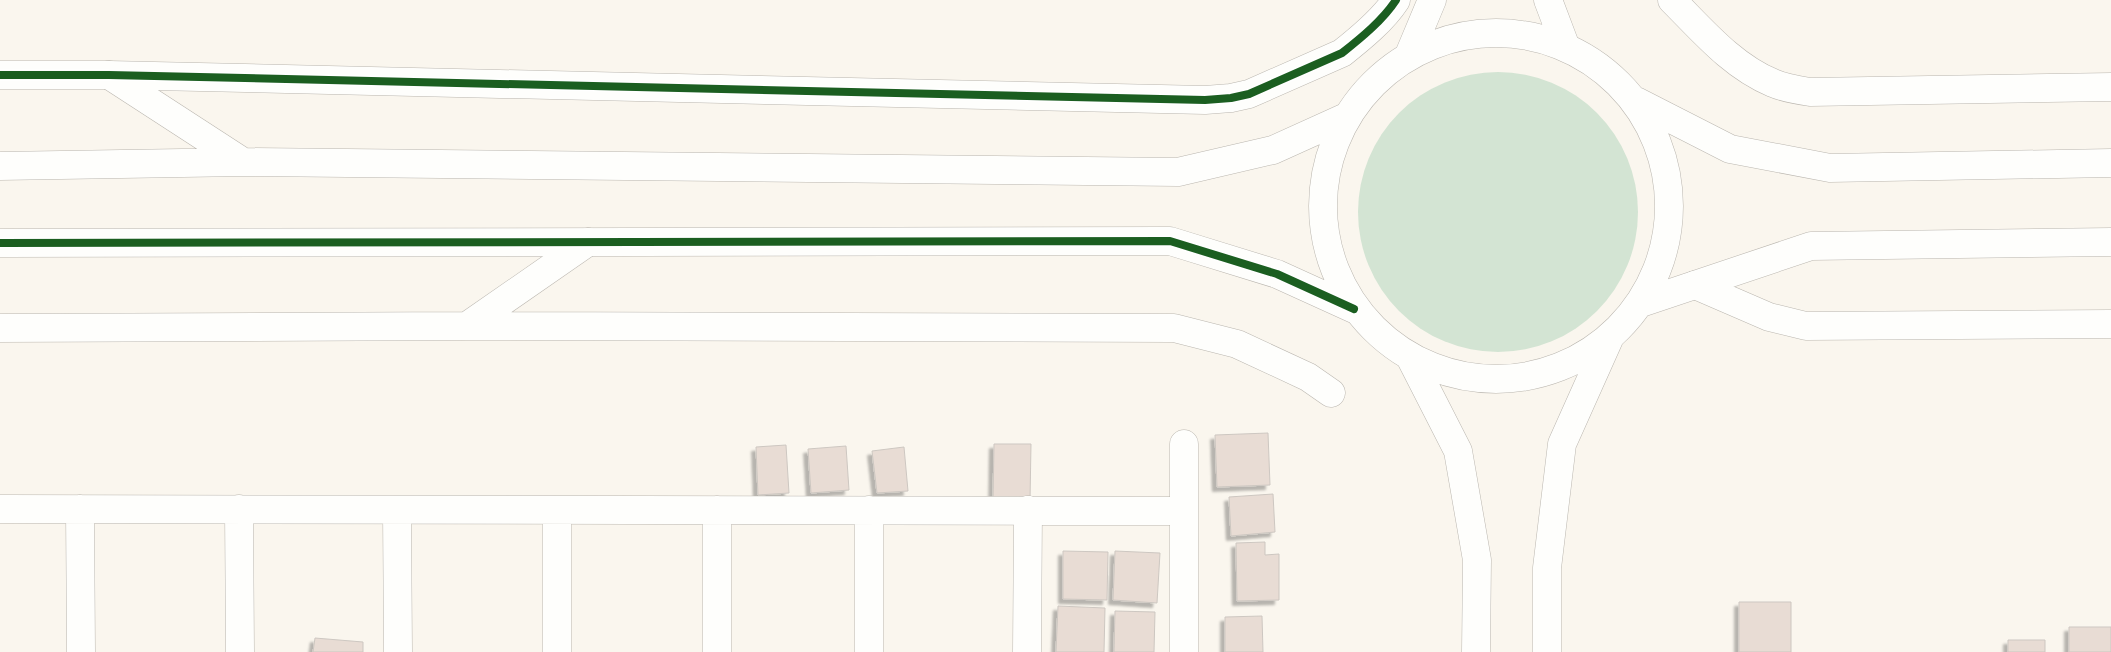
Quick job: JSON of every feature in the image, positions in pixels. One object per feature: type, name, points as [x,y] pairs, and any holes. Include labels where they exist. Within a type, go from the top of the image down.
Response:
[{"type":"street","points":[[0,75],[108,74],[1205,100],[1231,98],[1249,94],[1342,53],[1385,13],[1396,0]]},
{"type":"street","points":[[1409,55],[1432,0]]},
{"type":"street","points":[[1548,0],[1565,45]]},
{"type":"street","points":[[1672,0],[1731,58],[1772,83],[1810,92],[2111,86]]},
{"type":"street","points":[[1609,339],[1547,373],[1478,380],[1411,359],[1371,329],[1354,309],[1326,248],[1323,181],[1346,117],[1374,82],[1409,55],[1459,36],[1513,32],[1565,45],[1604,69],[1636,101],[1730,149],[1830,168],[2111,163]]},
{"type":"street","points":[[108,74],[243,162]]},
{"type":"street","points":[[1547,652],[1547,568],[1562,444],[1609,339],[1641,303],[1668,237],[1666,166],[1636,101]]},
{"type":"street","points":[[0,166],[243,162],[1178,172],[1273,150],[1346,117]]},
{"type":"street","points":[[467,326],[588,242]]},
{"type":"street","points":[[0,243],[1170,242],[1277,274],[1354,309]]},
{"type":"street","points":[[1641,303],[1811,246],[2111,242]]},
{"type":"street","points":[[1695,285],[1769,317],[1806,326],[2111,324]]},
{"type":"street","points":[[0,328],[467,326],[1174,328],[1238,344],[1308,377],[1331,393]]},
{"type":"street","points":[[1411,359],[1458,451],[1477,560],[1476,652]]},
{"type":"street","points":[[1184,444],[1184,652]]},
{"type":"street","points":[[0,509],[1184,511]]},
{"type":"street","points":[[80,509],[81,652]]},
{"type":"street","points":[[239,509],[240,652]]},
{"type":"street","points":[[397,510],[398,652]]},
{"type":"street","points":[[557,510],[557,652]]},
{"type":"street","points":[[716,510],[717,652]]},
{"type":"street","points":[[868,510],[869,652]]},
{"type":"street","points":[[1027,652],[1028,510]]},
{"type":"green space","points":[[1512,72],[1552,82],[1564,88],[1587,104],[1606,123],[1615,134],[1628,158],[1636,185],[1638,212],[1636,239],[1628,266],[1615,290],[1597,311],[1576,329],[1552,342],[1512,352],[1484,352],[1444,342],[1420,329],[1399,311],[1381,290],[1368,266],[1360,239],[1358,198],[1368,158],[1381,134],[1399,113],[1420,95],[1444,82],[1471,74]]},
{"type":"building","points":[[1268,433],[1270,485],[1217,487],[1215,435]]},
{"type":"building","points":[[994,444],[1031,444],[1030,501],[993,501]]},
{"type":"building","points":[[786,445],[789,493],[758,495],[756,447]]},
{"type":"building","points":[[846,446],[849,490],[811,493],[808,449]]},
{"type":"building","points":[[904,447],[908,491],[877,493],[872,451]]},
{"type":"building","points":[[1273,494],[1275,532],[1231,536],[1229,497]]},
{"type":"building","points":[[1265,542],[1265,555],[1279,554],[1279,600],[1237,601],[1236,543]]},
{"type":"building","points":[[1063,551],[1108,552],[1107,600],[1063,599]]},
{"type":"building","points":[[1115,551],[1160,553],[1157,603],[1113,600]]},
{"type":"building","points":[[1739,602],[1791,602],[1791,652],[1739,652]]},
{"type":"building","points":[[1058,606],[1105,608],[1104,652],[1056,652]]},
{"type":"building","points":[[1115,611],[1155,612],[1154,652],[1114,652]]},
{"type":"building","points":[[1262,616],[1263,652],[1225,652],[1225,617]]},
{"type":"building","points":[[2069,627],[2111,627],[2111,652],[2069,652]]},
{"type":"building","points":[[315,638],[363,642],[363,652],[313,652]]},
{"type":"building","points":[[2008,640],[2045,640],[2045,652],[2008,652]]},
{"type":"cycle path","points":[[0,75],[109,75],[1205,100],[1231,98],[1249,94],[1342,53],[1378,22],[1396,0]]},
{"type":"cycle path","points":[[0,243],[1170,241],[1277,274],[1354,309]]}]
